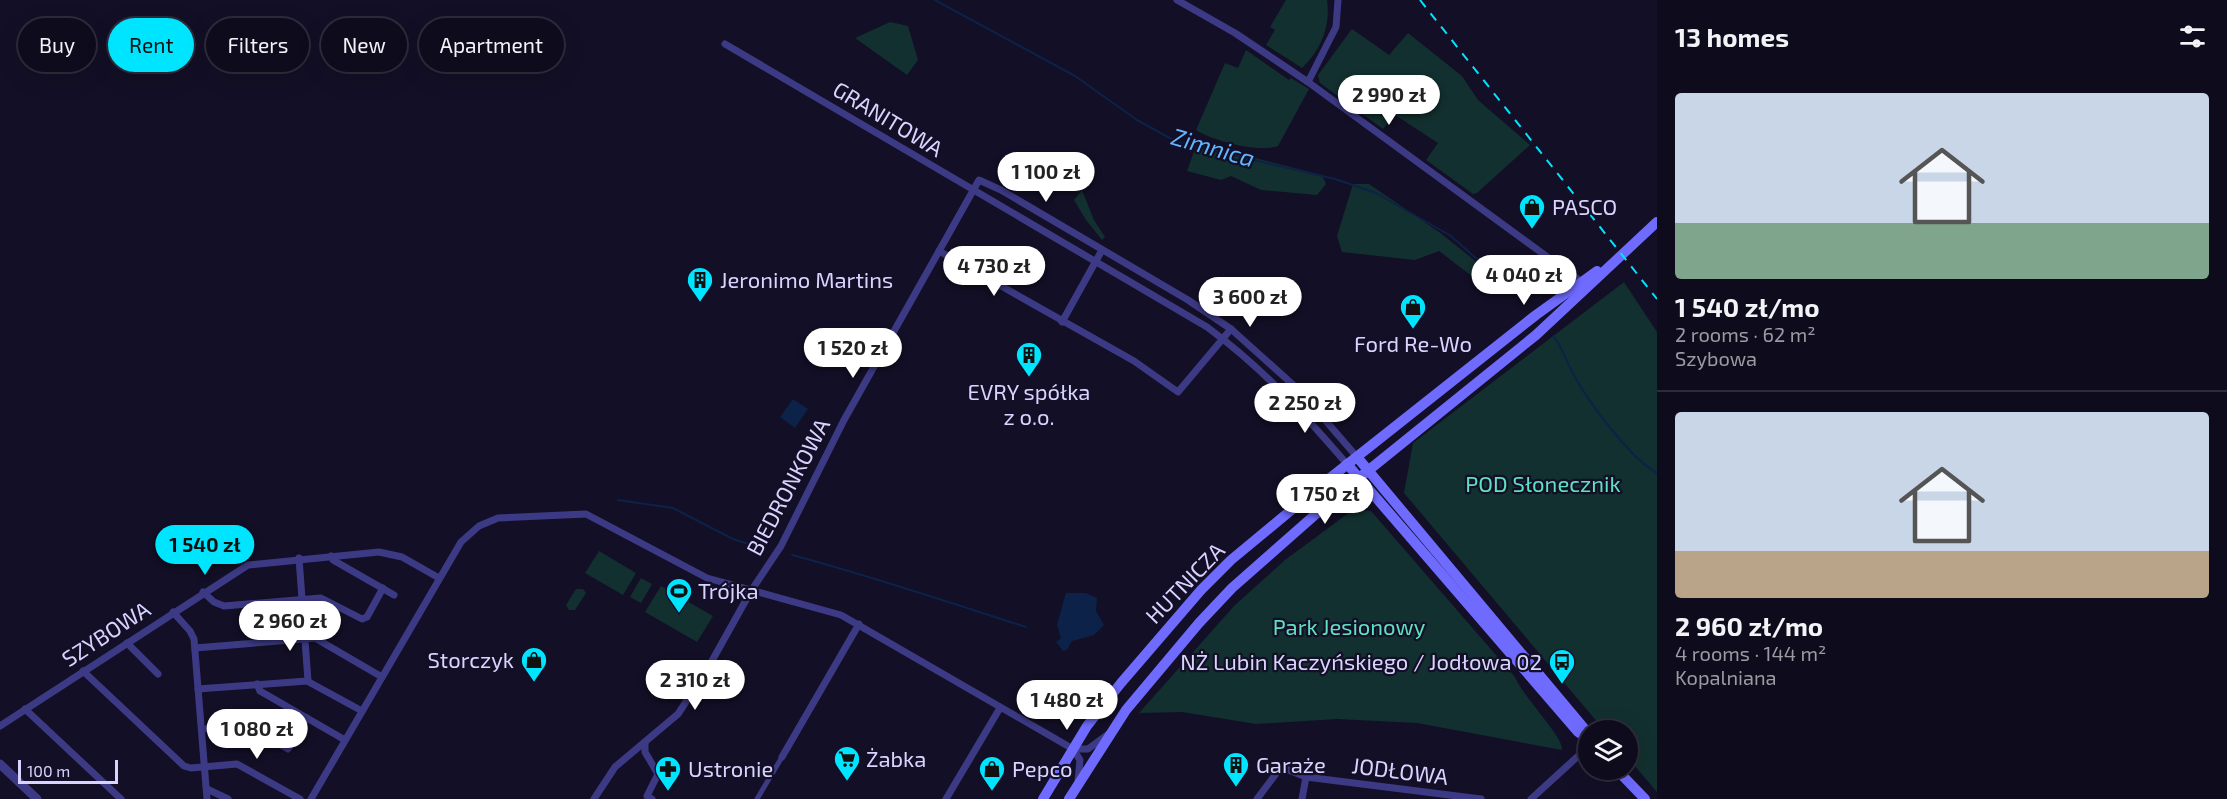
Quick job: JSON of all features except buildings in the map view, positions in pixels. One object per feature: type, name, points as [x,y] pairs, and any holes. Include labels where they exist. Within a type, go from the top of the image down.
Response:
[{"type":"main road","name":"HUTNICZA","points":[[1043,799],[1073,749],[1121,683],[1201,590],[1263,533],[1347,464],[1622,255],[1657,222]]},
{"type":"main road","name":"HUTNICZA","points":[[1069,799],[1109,734],[1143,688],[1226,595],[1359,478],[1528,342],[1577,298],[1586,283]]},
{"type":"main road","points":[[1356,457],[1578,721]]},
{"type":"main road","points":[[1347,464],[1578,732]]},
{"type":"main road","points":[[1627,780],[1645,799]]},
{"type":"street","points":[[1177,0],[1235,33],[1308,82],[1586,283]]},
{"type":"street","points":[[1308,82],[1336,27],[1338,0]]},
{"type":"street","name":"GRANITOWA","points":[[725,44],[1223,339],[1293,400],[1347,464]]},
{"type":"street","name":"BIEDRONKOWA","points":[[594,799],[615,767],[678,714],[708,668],[751,591],[780,546],[844,420],[979,180],[1001,190],[1101,250]]},
{"type":"street","points":[[1062,322],[1101,250],[1188,300],[1231,329],[1300,391],[1356,457]]},
{"type":"street","points":[[939,251],[1134,362],[1178,392],[1231,329]]},
{"type":"street","points":[[310,799],[461,542],[484,523],[498,518],[579,513],[599,518],[670,561],[707,578],[828,611],[859,624],[1073,749],[1080,760],[1078,783]]},
{"type":"street","name":"SZYBOWA","points":[[0,726],[203,592],[252,564],[299,558],[390,553],[439,578]]},
{"type":"street","points":[[331,556],[333,560],[394,594]]},
{"type":"street","points":[[299,558],[308,681]]},
{"type":"street","points":[[203,592],[214,602],[224,606],[325,599],[363,619],[383,588]]},
{"type":"street","points":[[173,612],[191,632],[195,648],[207,799]]},
{"type":"street","points":[[757,799],[859,624]]},
{"type":"street","points":[[195,648],[306,638],[319,640],[381,677]]},
{"type":"street","points":[[127,643],[158,674]]},
{"type":"street","points":[[83,671],[182,765],[190,768],[239,764],[300,799]]},
{"type":"street","points":[[198,689],[308,681],[362,711]]},
{"type":"street","points":[[257,684],[260,691],[345,740]]},
{"type":"street","points":[[946,799],[1000,708]]},
{"type":"street","points":[[25,709],[121,799]]},
{"type":"street","points":[[202,729],[245,726],[288,749],[307,718]]},
{"type":"street","points":[[1073,749],[1088,749],[1109,734]]},
{"type":"street","points":[[645,742],[645,752],[658,774],[647,796],[652,799]]},
{"type":"street","points":[[1531,799],[1578,756]]},
{"type":"street","points":[[0,764],[37,799]]},
{"type":"street","name":"JODŁOWA","points":[[1257,799],[1281,767],[1306,777],[1481,799]]},
{"type":"street","points":[[1302,799],[1306,777]]},
{"type":"street","points":[[207,789],[228,799]]},
{"type":"green space","points":[[1286,0],[1327,0],[1328,10],[1323,37],[1309,61],[1302,68],[1266,45],[1275,30],[1270,27]]},
{"type":"green space","points":[[890,22],[908,26],[918,60],[907,75],[855,38]]},
{"type":"green space","points":[[1352,29],[1389,55],[1408,33],[1462,76],[1478,100],[1530,145],[1477,193],[1473,194],[1426,160],[1438,143],[1395,115],[1383,129],[1320,83],[1318,75]]},
{"type":"green space","points":[[1246,50],[1289,80],[1291,78],[1309,89],[1278,146],[1260,148],[1236,145],[1196,130],[1225,63],[1238,68]]},
{"type":"green space","points":[[1197,143],[1322,175],[1326,184],[1317,195],[1261,190],[1231,176],[1221,180],[1187,171]]},
{"type":"green space","points":[[1353,184],[1369,184],[1439,232],[1488,271],[1477,280],[1439,251],[1415,260],[1342,252],[1337,236]]},
{"type":"green space","points":[[1082,190],[1094,220],[1105,237],[1102,240],[1074,200]]},
{"type":"green space","name":"POD Słonecznik","points":[[1624,282],[1657,332],[1657,792],[1638,770],[1638,720],[1596,720],[1404,493],[1413,443]]},
{"type":"green space","name":"Park Jesionowy","points":[[1354,509],[1371,511],[1515,677],[1557,736],[1562,750],[1417,723],[1337,719],[1256,724],[1182,712],[1139,713],[1234,606],[1285,560]]},
{"type":"green space","points":[[599,551],[636,573],[623,595],[585,573]]},
{"type":"green space","points":[[641,578],[652,584],[641,603],[630,597]]},
{"type":"green space","name":"Trójka","points":[[661,586],[713,616],[697,642],[645,612]]},
{"type":"green space","points":[[576,589],[583,589],[586,593],[575,610],[569,610],[566,605]]},
{"type":"water","points":[[793,399],[808,409],[795,428],[780,417]]},
{"type":"water","points":[[1066,593],[1086,593],[1097,598],[1096,611],[1104,625],[1094,635],[1072,641],[1067,650],[1063,651],[1056,642],[1061,638],[1057,625]]},
{"type":"waterway","name":"Zimnica","points":[[935,0],[1075,76],[1137,120],[1177,142],[1335,179],[1376,193],[1451,236],[1496,276]]},
{"type":"waterway","name":"Zimnica","points":[[1553,336],[1581,388],[1600,415],[1635,456],[1657,473]]},
{"type":"waterway","points":[[618,500],[673,508],[733,539],[761,548]]},
{"type":"waterway","points":[[792,555],[880,580],[1026,627]]},
{"type":"railway","points":[[1420,0],[1657,299]]},
{"type":"place","name":"PASCO","points":[[1532,230]]},
{"type":"place","name":"Jeronimo Martins","points":[[700,303]]},
{"type":"place","name":"Ford Re-Wo","points":[[1413,330]]},
{"type":"place","name":"EVRY spółka z o.o.","points":[[1029,378]]},
{"type":"place","name":"Trójka","points":[[679,614]]},
{"type":"place","name":"Storczyk","points":[[534,683]]},
{"type":"place","name":"NŻ Lubin Kaczyńskiego / Jodłowa 02","points":[[1562,685]]},
{"type":"place","name":"Żabka","points":[[847,782]]},
{"type":"place","name":"Garaże","points":[[1236,788]]},
{"type":"place","name":"Ustronie","points":[[668,792]]},
{"type":"place","name":"Pepco","points":[[992,792]]}]
